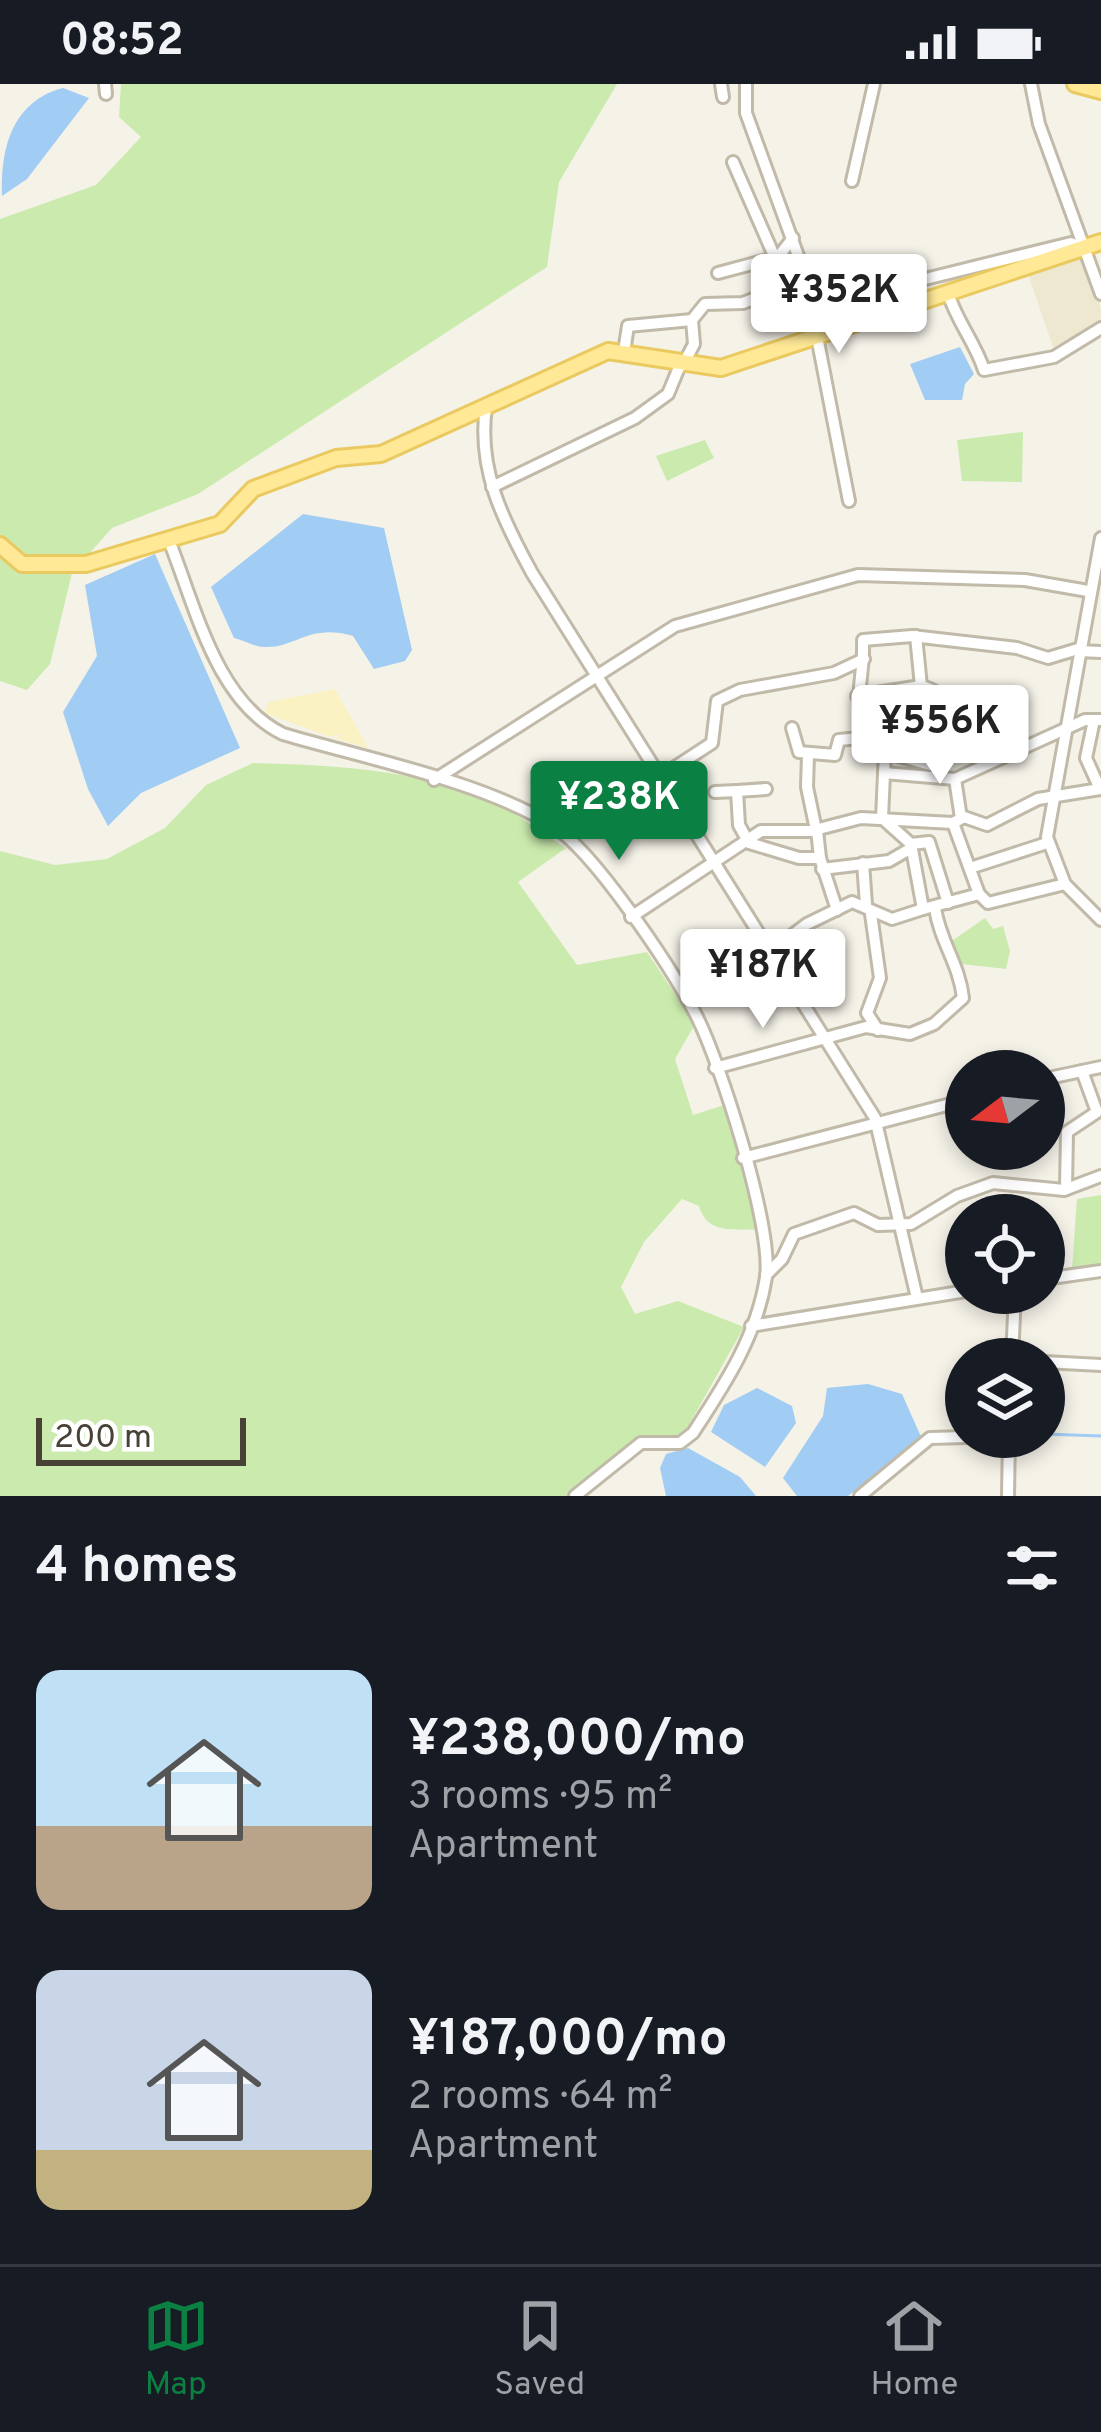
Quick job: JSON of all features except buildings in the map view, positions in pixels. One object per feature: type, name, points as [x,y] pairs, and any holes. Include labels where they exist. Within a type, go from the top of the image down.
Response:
[{"type":"main road","points":[[1075,84],[1101,91]]},
{"type":"main road","points":[[0,545],[22,564],[86,564],[220,524],[253,489],[336,458],[381,454],[574,362],[608,351],[721,368],[1101,242]]},
{"type":"street","points":[[746,84],[746,113],[793,238],[806,287],[849,501]]},
{"type":"street","points":[[852,181],[874,84]]},
{"type":"street","points":[[1031,84],[1039,124],[1101,294]]},
{"type":"street","points":[[733,162],[775,258]]},
{"type":"street","points":[[718,273],[775,258],[793,238]]},
{"type":"street","points":[[492,487],[662,401],[694,344],[692,320],[705,304],[731,305],[782,288],[905,284],[1071,243],[1084,248]]},
{"type":"street","points":[[948,293],[961,332],[976,348],[984,370],[1054,357],[1101,328]]},
{"type":"street","points":[[624,352],[628,326],[692,320]]},
{"type":"street","points":[[486,407],[483,443],[492,487],[536,580],[877,1125],[916,1298]]},
{"type":"street","points":[[168,538],[228,682],[254,717],[284,734],[509,803],[568,837],[631,917],[694,1010],[764,1232],[766,1275],[749,1342],[693,1433],[680,1443],[641,1443],[575,1496]]},
{"type":"street","points":[[1101,538],[1047,843],[1065,884],[1101,920]]},
{"type":"street","points":[[434,780],[675,626],[858,574],[1025,580],[1088,591]]},
{"type":"street","points":[[916,636],[921,686]]},
{"type":"street","points":[[981,743],[940,763],[923,764],[885,752],[869,737],[857,696],[863,640],[916,636],[1017,648],[1048,658],[1078,650],[1101,652]]},
{"type":"street","points":[[568,837],[712,743],[717,701],[740,690],[834,673],[864,658]]},
{"type":"street","points":[[857,696],[931,688],[963,717],[989,763]]},
{"type":"street","points":[[884,773],[953,779],[1097,720]]},
{"type":"street","points":[[631,917],[761,831],[817,830],[882,818],[987,825],[1037,799],[1100,789],[1086,758],[1097,720]]},
{"type":"street","points":[[792,728],[800,752],[808,755],[835,755],[839,740],[869,737]]},
{"type":"street","points":[[715,1068],[866,1027],[910,1034],[934,1024],[961,1001],[959,966],[929,908],[910,847],[882,818],[885,752]]},
{"type":"street","points":[[808,755],[807,787],[821,863],[837,910]]},
{"type":"street","points":[[940,763],[953,779],[962,848],[979,894],[988,903],[1065,884]]},
{"type":"street","points":[[715,792],[766,789]]},
{"type":"street","points":[[737,791],[739,825],[746,840],[799,858],[821,863],[895,860],[910,847],[929,842],[949,903]]},
{"type":"street","points":[[1050,816],[1064,820]]},
{"type":"street","points":[[970,868],[1047,843]]},
{"type":"street","points":[[934,856],[962,848]]},
{"type":"street","points":[[863,863],[880,978],[867,1013],[878,1030]]},
{"type":"street","points":[[770,952],[837,910],[868,909],[892,919],[979,894]]},
{"type":"street","points":[[930,959],[945,946]]},
{"type":"street","points":[[1065,1075],[1101,1066]]},
{"type":"street","points":[[1066,1189],[1066,1132],[1097,1112],[1082,1071]]},
{"type":"street","points":[[743,1158],[945,1106]]},
{"type":"street","points":[[766,1275],[782,1259],[794,1234],[821,1222],[854,1214],[878,1225],[900,1226],[921,1221],[982,1185],[1017,1182],[1066,1189],[1101,1176]]},
{"type":"street","points":[[1065,1276],[1101,1271]]},
{"type":"street","points":[[752,1326],[945,1294]]},
{"type":"street","points":[[1065,1363],[1101,1365]]},
{"type":"street","points":[[860,1496],[930,1438],[945,1438]]},
{"type":"street","points":[[1008,1496],[1009,1458]]},
{"type":"shaded area","points":[[1081,254],[1101,308],[1101,324],[1055,353],[1028,274]]},
{"type":"green space","points":[[121,84],[617,84],[559,182],[547,267],[198,494],[112,528],[72,573],[50,664],[27,690],[0,681],[0,219],[96,185],[141,137],[119,117]]},
{"type":"green space","points":[[1023,432],[1022,482],[962,481],[957,440]]},
{"type":"green space","points":[[705,440],[714,458],[667,481],[656,456]]},
{"type":"green space","points":[[253,763],[400,775],[457,789],[506,809],[566,848],[518,882],[577,965],[647,952],[695,1024],[675,1059],[693,1115],[724,1105],[762,1230],[716,1226],[699,1206],[682,1199],[644,1242],[621,1287],[635,1314],[678,1301],[744,1327],[681,1439],[640,1439],[566,1496],[0,1496],[0,851],[55,865],[107,859],[165,828],[206,785]]},
{"type":"green space","points":[[985,918],[993,929],[1003,926],[1010,951],[1006,969],[961,964],[946,945]]},
{"type":"green space","points":[[1101,1195],[1101,1265],[1072,1269],[1077,1199]]},
{"type":"sand","points":[[335,689],[368,748],[335,738],[348,733],[330,737],[265,713],[268,702]]},
{"type":"water","points":[[63,88],[89,98],[27,179],[2,196],[4,160],[13,128],[32,103]]},
{"type":"water","points":[[960,347],[974,374],[965,384],[962,400],[925,400],[910,364]]},
{"type":"water","points":[[303,514],[384,528],[412,650],[405,661],[374,669],[353,636],[338,633],[313,634],[275,647],[234,638],[211,587]]},
{"type":"water","points":[[155,554],[240,748],[141,793],[108,826],[88,789],[63,712],[97,656],[85,585]]},
{"type":"water","points":[[868,1384],[902,1394],[922,1439],[848,1496],[797,1496],[783,1478],[823,1416],[827,1388]]},
{"type":"water","points":[[757,1388],[792,1406],[796,1423],[765,1467],[711,1432],[724,1405]]},
{"type":"water","points":[[688,1448],[740,1477],[756,1496],[666,1496],[660,1468],[666,1454]]},
{"type":"waterway","points":[[917,1437],[945,1433]]},
{"type":"waterway","points":[[1065,1435],[1101,1436]]}]
